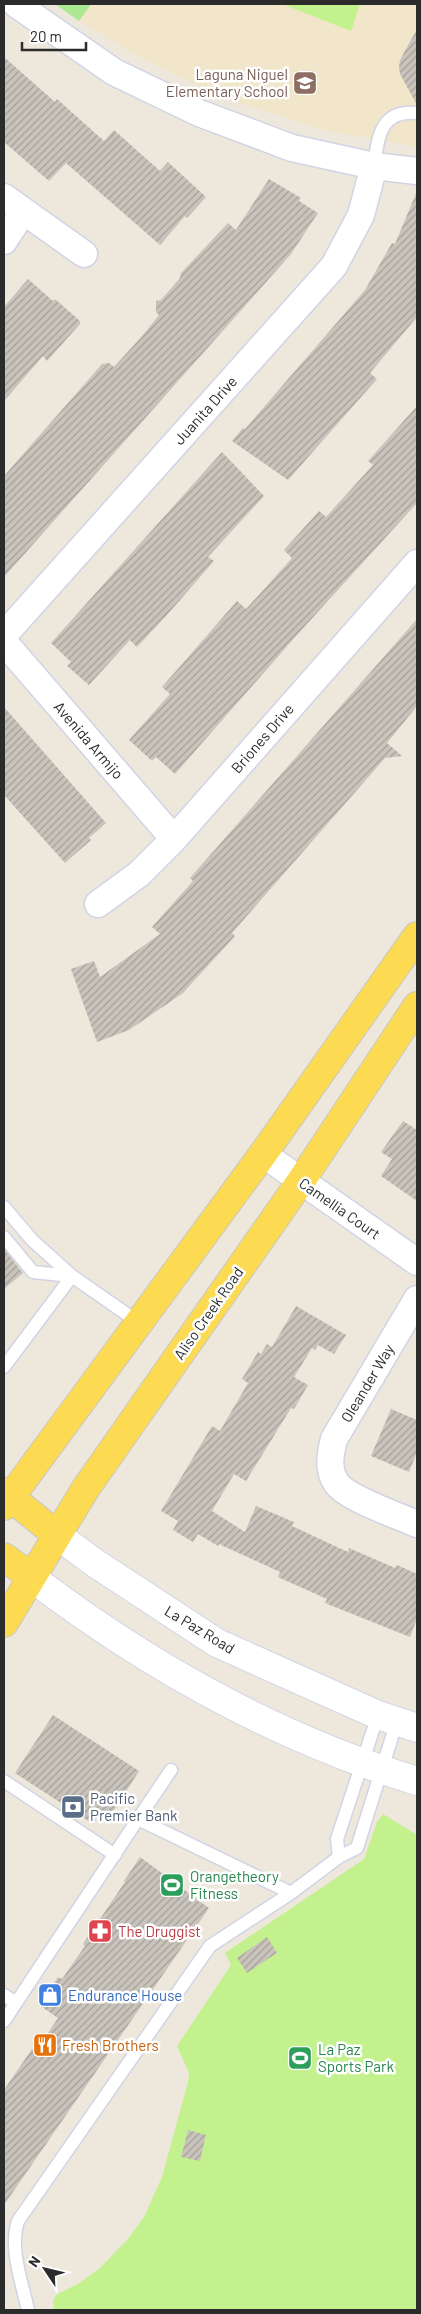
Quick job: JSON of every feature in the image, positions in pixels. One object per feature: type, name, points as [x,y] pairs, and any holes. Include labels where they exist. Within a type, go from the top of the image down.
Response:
[{"type":"main road","points":[[6,1498],[263,1154],[417,936]]},
{"type":"main road","name":"Aliso Creek Road","points":[[4,1623],[86,1488],[301,1181],[417,1006]]},
{"type":"main road","name":"La Paz Road","points":[[6,1498],[95,1563],[217,1642],[397,1721]]},
{"type":"main road","points":[[4,1557],[78,1613],[211,1696],[272,1725],[372,1767],[417,1781]]},
{"type":"street","points":[[16,4],[114,72],[199,113],[292,148],[374,166],[417,171]]},
{"type":"street","name":"Juanita Drive","points":[[4,635],[334,266],[362,215],[374,166]]},
{"type":"street","points":[[4,241],[13,205],[84,254]]},
{"type":"street","name":"Briones Drive","points":[[98,904],[139,874],[174,839],[417,563]]},
{"type":"street","name":"Avenida Armijo","points":[[4,642],[174,839]]},
{"type":"street","name":"Camellia Court","points":[[263,1154],[417,1262]]},
{"type":"street","name":"Oleander Way","points":[[417,1299],[334,1439],[329,1455],[331,1471],[338,1485],[357,1498],[417,1524]]},
{"type":"lane","points":[[374,166],[378,136],[384,125],[396,115],[417,113]]},
{"type":"lane","points":[[4,1207],[32,1240],[72,1276],[138,1322]]},
{"type":"lane","points":[[4,1237],[33,1272],[72,1276]]},
{"type":"lane","points":[[4,1367],[72,1276]]},
{"type":"lane","points":[[339,1857],[337,1839],[397,1721]]},
{"type":"lane","points":[[28,2310],[15,2248],[14,2234],[18,2221],[210,1946],[290,1893],[339,1857],[357,1848],[372,1767],[397,1721]]},
{"type":"lane","points":[[4,2021],[171,1770]]},
{"type":"lane","points":[[4,1782],[115,1855]]},
{"type":"lane","points":[[138,1819],[290,1893]]},
{"type":"lane","points":[[4,1995],[16,2003]]},
{"type":"shaded area","name":"Laguna Niguel Elementary School","points":[[91,4],[417,4],[417,147],[324,130],[233,101],[154,65],[79,21]]},
{"type":"green space","points":[[55,4],[91,4],[79,21]]},
{"type":"green space","points":[[282,4],[360,4],[351,31]]},
{"type":"green space","name":"La Paz Sports Park","points":[[383,1814],[417,1835],[417,2310],[54,2310],[53,2301],[57,2294],[78,2284],[99,2269],[128,2239],[144,2217],[162,2177],[188,2082],[189,2073],[177,2046],[231,1965],[225,1953],[364,1859],[377,1822]]},
{"type":"building","points":[[417,29],[417,105],[400,74],[399,67],[400,60]]},
{"type":"building","points":[[4,57],[55,102],[57,99],[104,141],[114,130],[160,171],[168,162],[206,197],[187,218],[185,216],[160,245],[66,163],[49,181],[4,142]]},
{"type":"building","points":[[269,179],[301,198],[299,201],[318,213],[291,254],[4,577],[4,476],[102,364],[109,363],[114,367],[143,335],[159,315],[156,312],[156,301],[161,300],[180,278],[181,273],[228,223],[236,230]]},
{"type":"building","points":[[417,191],[417,317],[370,373],[377,379],[288,480],[232,441],[243,428],[245,429],[365,290],[392,243],[395,244]]},
{"type":"building","points":[[28,279],[53,301],[55,299],[80,321],[80,324],[47,361],[43,356],[4,401],[4,307]]},
{"type":"building","points":[[417,406],[417,503],[296,636],[175,774],[156,757],[152,761],[129,740],[170,694],[162,687],[237,601],[246,609],[292,558],[284,550],[319,511],[326,517],[373,465],[368,461]]},
{"type":"building","points":[[222,452],[264,496],[208,557],[214,561],[167,615],[137,647],[130,640],[89,685],[67,666],[71,662],[51,643]]},
{"type":"building","points":[[417,619],[417,706],[387,743],[402,756],[385,758],[232,933],[235,936],[183,993],[129,1030],[97,1042],[71,969],[94,961],[100,977],[160,934],[152,927],[193,881],[190,878]]},
{"type":"building","points":[[4,707],[106,823],[89,838],[91,840],[65,863],[4,795]]},
{"type":"building","points":[[403,1121],[417,1130],[417,1201],[381,1176],[392,1159],[381,1152]]},
{"type":"building","points":[[4,1249],[23,1273],[4,1289]]},
{"type":"building","points":[[296,1306],[346,1335],[334,1354],[318,1345],[315,1350],[312,1348],[294,1377],[308,1385],[294,1409],[291,1408],[246,1481],[234,1474],[212,1511],[245,1532],[256,1506],[294,1522],[292,1526],[348,1552],[349,1548],[395,1568],[397,1565],[417,1574],[417,1619],[410,1637],[325,1603],[327,1599],[278,1577],[280,1572],[219,1544],[218,1546],[198,1534],[193,1542],[173,1530],[178,1521],[161,1511],[212,1426],[220,1431],[248,1383],[242,1379],[258,1352],[261,1354],[267,1344],[272,1347]]},
{"type":"building","points":[[391,1409],[417,1420],[417,1452],[409,1472],[371,1456]]},
{"type":"building","points":[[53,1715],[139,1771],[106,1823],[97,1818],[93,1824],[15,1773]]},
{"type":"building","points":[[140,1857],[209,1908],[4,2205],[4,2090],[32,2049],[36,2051],[58,2018],[39,2005],[58,1977],[62,1979],[85,1946],[83,1944]]},
{"type":"building","points":[[267,1937],[277,1953],[247,1973],[237,1958]]},
{"type":"building","points":[[188,2130],[206,2135],[200,2161],[181,2157]]},
{"type":"place","name":"Laguna Niguel Elementary School","points":[[305,83]]},
{"type":"place","name":"Pacific Premier Bank","points":[[73,1807]]},
{"type":"place","name":"Orangetheory Fitness","points":[[172,1885]]},
{"type":"place","name":"The Druggist","points":[[100,1931]]},
{"type":"place","name":"Endurance House","points":[[50,1995]]},
{"type":"place","name":"Fresh Brothers","points":[[45,2045]]},
{"type":"place","name":"La Paz Sports Park","points":[[300,2058]]}]
